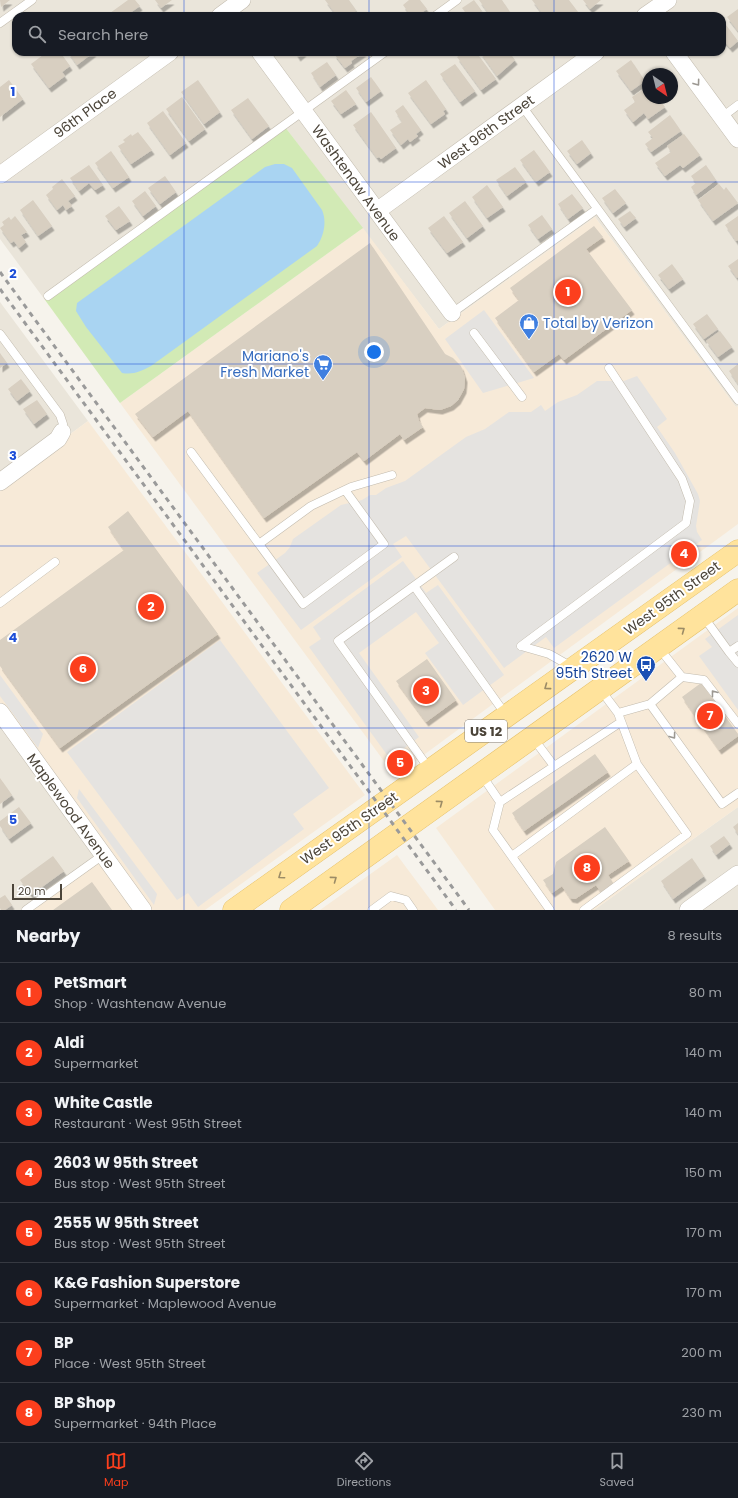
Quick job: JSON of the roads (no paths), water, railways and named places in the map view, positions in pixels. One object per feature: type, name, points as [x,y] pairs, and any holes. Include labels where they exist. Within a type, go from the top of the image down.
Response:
[{"type":"main road","name":"West 95th Street","points":[[234,910],[738,551]]},
{"type":"main road","name":"US 12","points":[[291,910],[738,590]]},
{"type":"street","points":[[652,12],[668,0]]},
{"type":"street","name":"96th Place","points":[[0,175],[164,56]]},
{"type":"street","name":"Washtenaw Avenue","points":[[263,56],[452,313]]},
{"type":"street","name":"West 96th Street","points":[[377,211],[591,56]]},
{"type":"street","points":[[677,56],[738,139]]},
{"type":"street","points":[[0,482],[58,439],[62,432]]},
{"type":"street","name":"Maplewood Avenue","points":[[0,712],[143,910]]},
{"type":"street","points":[[688,910],[738,874]]},
{"type":"lane","points":[[15,12],[32,0]]},
{"type":"lane","points":[[440,12],[457,0]]},
{"type":"lane","points":[[0,23],[12,14]]},
{"type":"lane","points":[[48,296],[380,56]]},
{"type":"lane","points":[[722,117],[738,105]]},
{"type":"lane","points":[[522,106],[738,400]]},
{"type":"lane","points":[[452,313],[597,209]]},
{"type":"lane","points":[[474,333],[522,397]]},
{"type":"lane","points":[[0,334],[60,415],[63,424],[62,432]]},
{"type":"lane","points":[[574,668],[549,654],[521,646],[686,523],[690,501],[682,479],[609,368]]},
{"type":"lane","points":[[191,452],[303,604],[384,544],[345,490]]},
{"type":"lane","points":[[259,544],[311,506],[351,487],[392,475]]},
{"type":"lane","points":[[430,770],[338,641],[454,557]]},
{"type":"lane","points":[[0,603],[55,562]]},
{"type":"lane","points":[[414,586],[507,716]]},
{"type":"lane","points":[[703,615],[738,663]]},
{"type":"lane","points":[[730,652],[738,646]]},
{"type":"lane","points":[[658,647],[682,678]]},
{"type":"lane","points":[[618,714],[650,704],[682,678],[704,680],[738,724]]},
{"type":"lane","points":[[584,910],[687,834],[637,764],[618,714],[600,689]]},
{"type":"lane","points":[[650,704],[722,804],[738,793]]},
{"type":"lane","points":[[550,910],[493,830],[500,802],[621,722]]},
{"type":"lane","points":[[532,737],[554,766]]},
{"type":"lane","points":[[512,856],[637,764]]},
{"type":"lane","points":[[481,774],[500,802]]},
{"type":"lane","points":[[26,910],[103,855]]},
{"type":"lane","points":[[372,910],[391,896],[406,900],[413,910]]},
{"type":"water","points":[[275,164],[284,164],[292,168],[322,210],[324,214],[324,228],[317,246],[151,366],[134,373],[122,373],[86,327],[76,311],[77,303],[265,167]]},
{"type":"railway","points":[[0,272],[469,910]]},
{"type":"railway","points":[[0,289],[456,910]]},
{"type":"place","name":"PetSmart","points":[[568,292]]},
{"type":"place","name":"Total by Verizon","points":[[529,340]]},
{"type":"place","name":"Mariano's Fresh Market","points":[[323,381]]},
{"type":"place","name":"2603 W 95th Street","points":[[684,554]]},
{"type":"place","name":"Aldi","points":[[151,607]]},
{"type":"place","name":"K&G Fashion Superstore","points":[[83,669]]},
{"type":"place","name":"2620 W 95th Street","points":[[646,682]]},
{"type":"place","name":"White Castle","points":[[426,691]]},
{"type":"place","name":"BP","points":[[710,716]]},
{"type":"place","name":"2555 W 95th Street","points":[[400,763]]},
{"type":"place","name":"BP Shop","points":[[587,868]]}]
